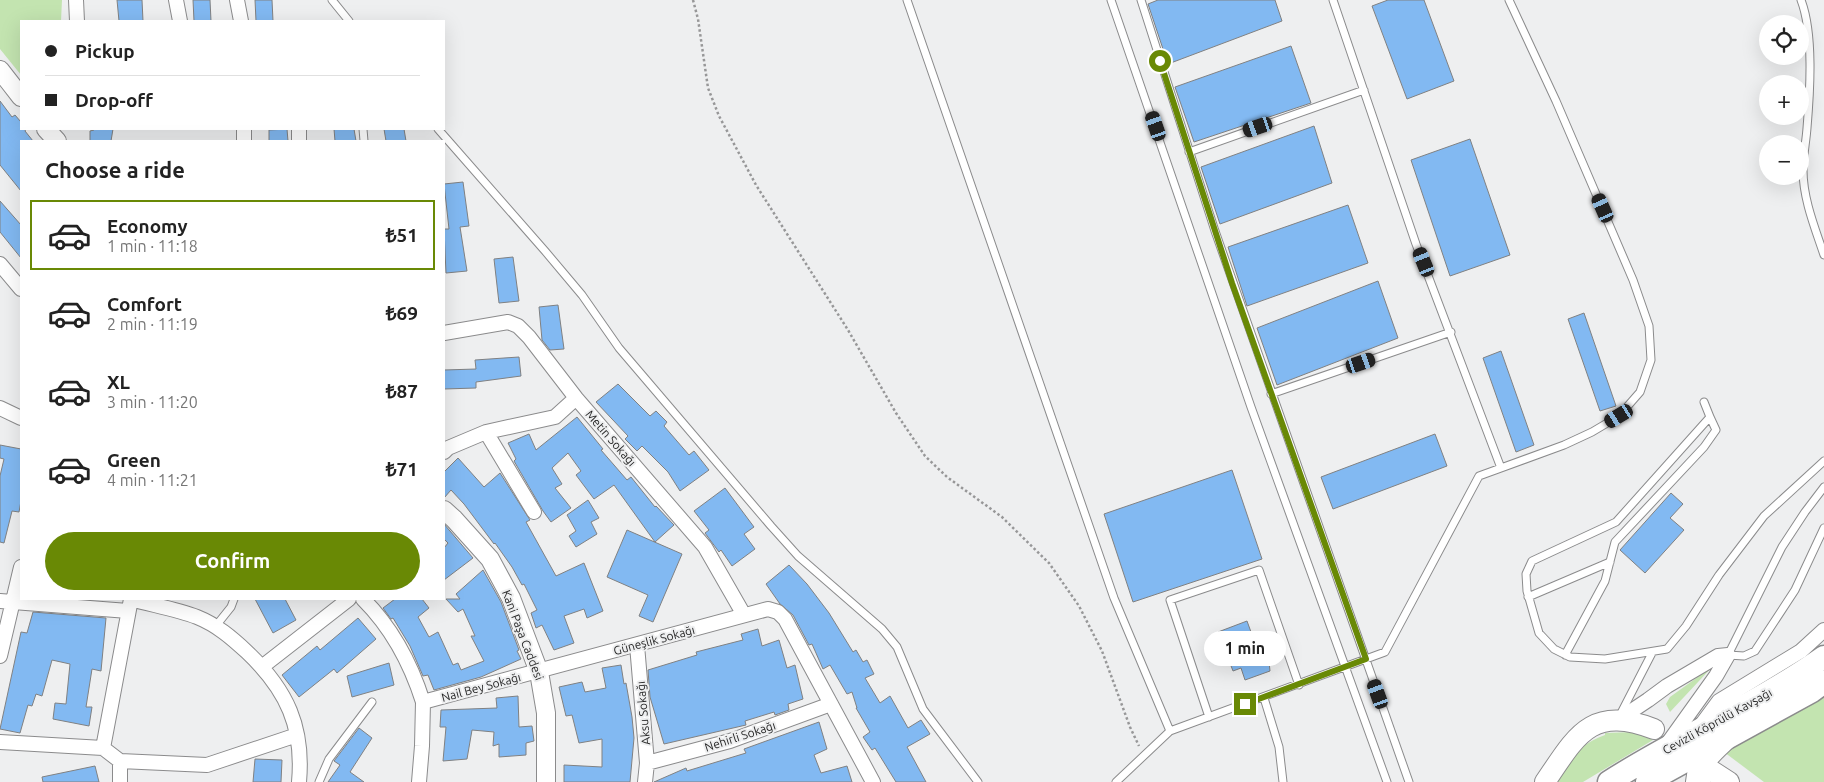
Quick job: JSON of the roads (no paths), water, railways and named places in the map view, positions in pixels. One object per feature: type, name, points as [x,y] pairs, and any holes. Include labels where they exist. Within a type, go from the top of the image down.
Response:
[{"type":"highway","points":[[1705,776],[1701,766],[1705,756],[1724,739]]},
{"type":"main road","name":"Cevizli Köprülü Kavşağı","points":[[1609,782],[1770,693],[1824,657]]},
{"type":"main road","name":"Cevizli Köprülü Kavşağı","points":[[1647,782],[1812,691],[1824,682]]},
{"type":"main road","points":[[1544,782],[1578,737],[1605,720],[1642,724],[1654,729]]},
{"type":"main road","points":[[1705,776],[1729,782]]},
{"type":"street","points":[[76,0],[76,20]]},
{"type":"street","points":[[176,0],[180,20]]},
{"type":"street","points":[[237,0],[241,20]]},
{"type":"street","points":[[0,70],[20,96]]},
{"type":"street","points":[[47,130],[56,140]]},
{"type":"street","points":[[0,264],[20,288]]},
{"type":"street","name":"Metin Sokağı","points":[[445,333],[508,322],[518,326],[576,398],[705,547],[744,615]]},
{"type":"street","points":[[445,451],[486,432],[555,417],[576,398]]},
{"type":"street","points":[[0,408],[20,418]]},
{"type":"street","points":[[486,432],[534,512]]},
{"type":"street","name":"Kani Paşa Caddesi","points":[[445,511],[490,559],[511,598],[540,672],[546,713],[546,782]]},
{"type":"street","points":[[0,656],[7,602],[20,570]]},
{"type":"street","points":[[263,666],[348,600]]},
{"type":"street","points":[[364,600],[388,628],[417,681],[423,702],[419,782]]},
{"type":"street","points":[[7,602],[130,603],[198,618],[227,632],[263,666],[280,689],[294,719],[301,766],[299,782]]},
{"type":"street","points":[[104,748],[130,603]]},
{"type":"street","name":"Güneşlik Sokağı","points":[[540,672],[768,608],[778,612],[785,619],[831,704]]},
{"type":"street","points":[[1695,733],[1719,701],[1790,658],[1812,642],[1824,630]]},
{"type":"street","name":"Aksu Sokağı","points":[[637,645],[647,763],[645,782]]},
{"type":"street","points":[[1618,720],[1667,686],[1718,656],[1728,655]]},
{"type":"street","points":[[1663,751],[1716,676],[1728,655]]},
{"type":"street","name":"Nail Bey Sokağı","points":[[423,702],[540,672]]},
{"type":"street","points":[[831,704],[873,782]]},
{"type":"street","name":"Nehirli Sokağı","points":[[647,763],[730,741],[831,704]]},
{"type":"street","points":[[0,742],[104,748],[120,761],[206,765],[297,734]]},
{"type":"street","points":[[120,761],[120,782]]},
{"type":"lane","points":[[332,0],[348,20]]},
{"type":"lane","points":[[907,0],[1111,589],[1170,731]]},
{"type":"lane","points":[[1111,0],[1251,407],[1387,782]]},
{"type":"lane","points":[[1141,0],[1188,152],[1271,394],[1409,782]]},
{"type":"lane","points":[[1333,0],[1416,244],[1451,332],[1501,468]]},
{"type":"lane","points":[[1116,782],[1170,731],[1385,652],[1479,476],[1564,445],[1592,432],[1619,416],[1640,392],[1651,360],[1649,326],[1633,280],[1556,101],[1509,0]]},
{"type":"lane","points":[[1801,0],[1805,10],[1810,62],[1803,170],[1809,207],[1824,255]]},
{"type":"lane","points":[[1188,152],[1364,90]]},
{"type":"lane","points":[[439,130],[552,258],[582,294],[619,348],[771,526],[798,556],[882,629],[897,647],[923,709],[978,782]]},
{"type":"lane","points":[[1271,394],[1451,332]]},
{"type":"lane","points":[[1615,542],[1704,447],[1716,430],[1704,402]]},
{"type":"lane","points":[[1710,417],[1616,522],[1532,561],[1526,574],[1528,597],[1539,633],[1554,649],[1570,657],[1605,659],[1652,653],[1667,649],[1686,626],[1718,575],[1764,516],[1824,461]]},
{"type":"lane","points":[[1824,487],[1782,547],[1728,655],[1744,656],[1755,651],[1795,590],[1824,528]]},
{"type":"lane","points":[[1565,655],[1605,581],[1615,542],[1616,522]]},
{"type":"lane","points":[[1528,597],[1610,562]]},
{"type":"lane","points":[[1208,718],[1170,600],[1259,570],[1299,685]]},
{"type":"lane","points":[[215,627],[231,607],[234,600]]},
{"type":"lane","points":[[1618,720],[1652,653]]},
{"type":"lane","points":[[1264,698],[1280,747],[1283,782]]},
{"type":"lane","points":[[319,782],[329,759],[372,702]]}]
